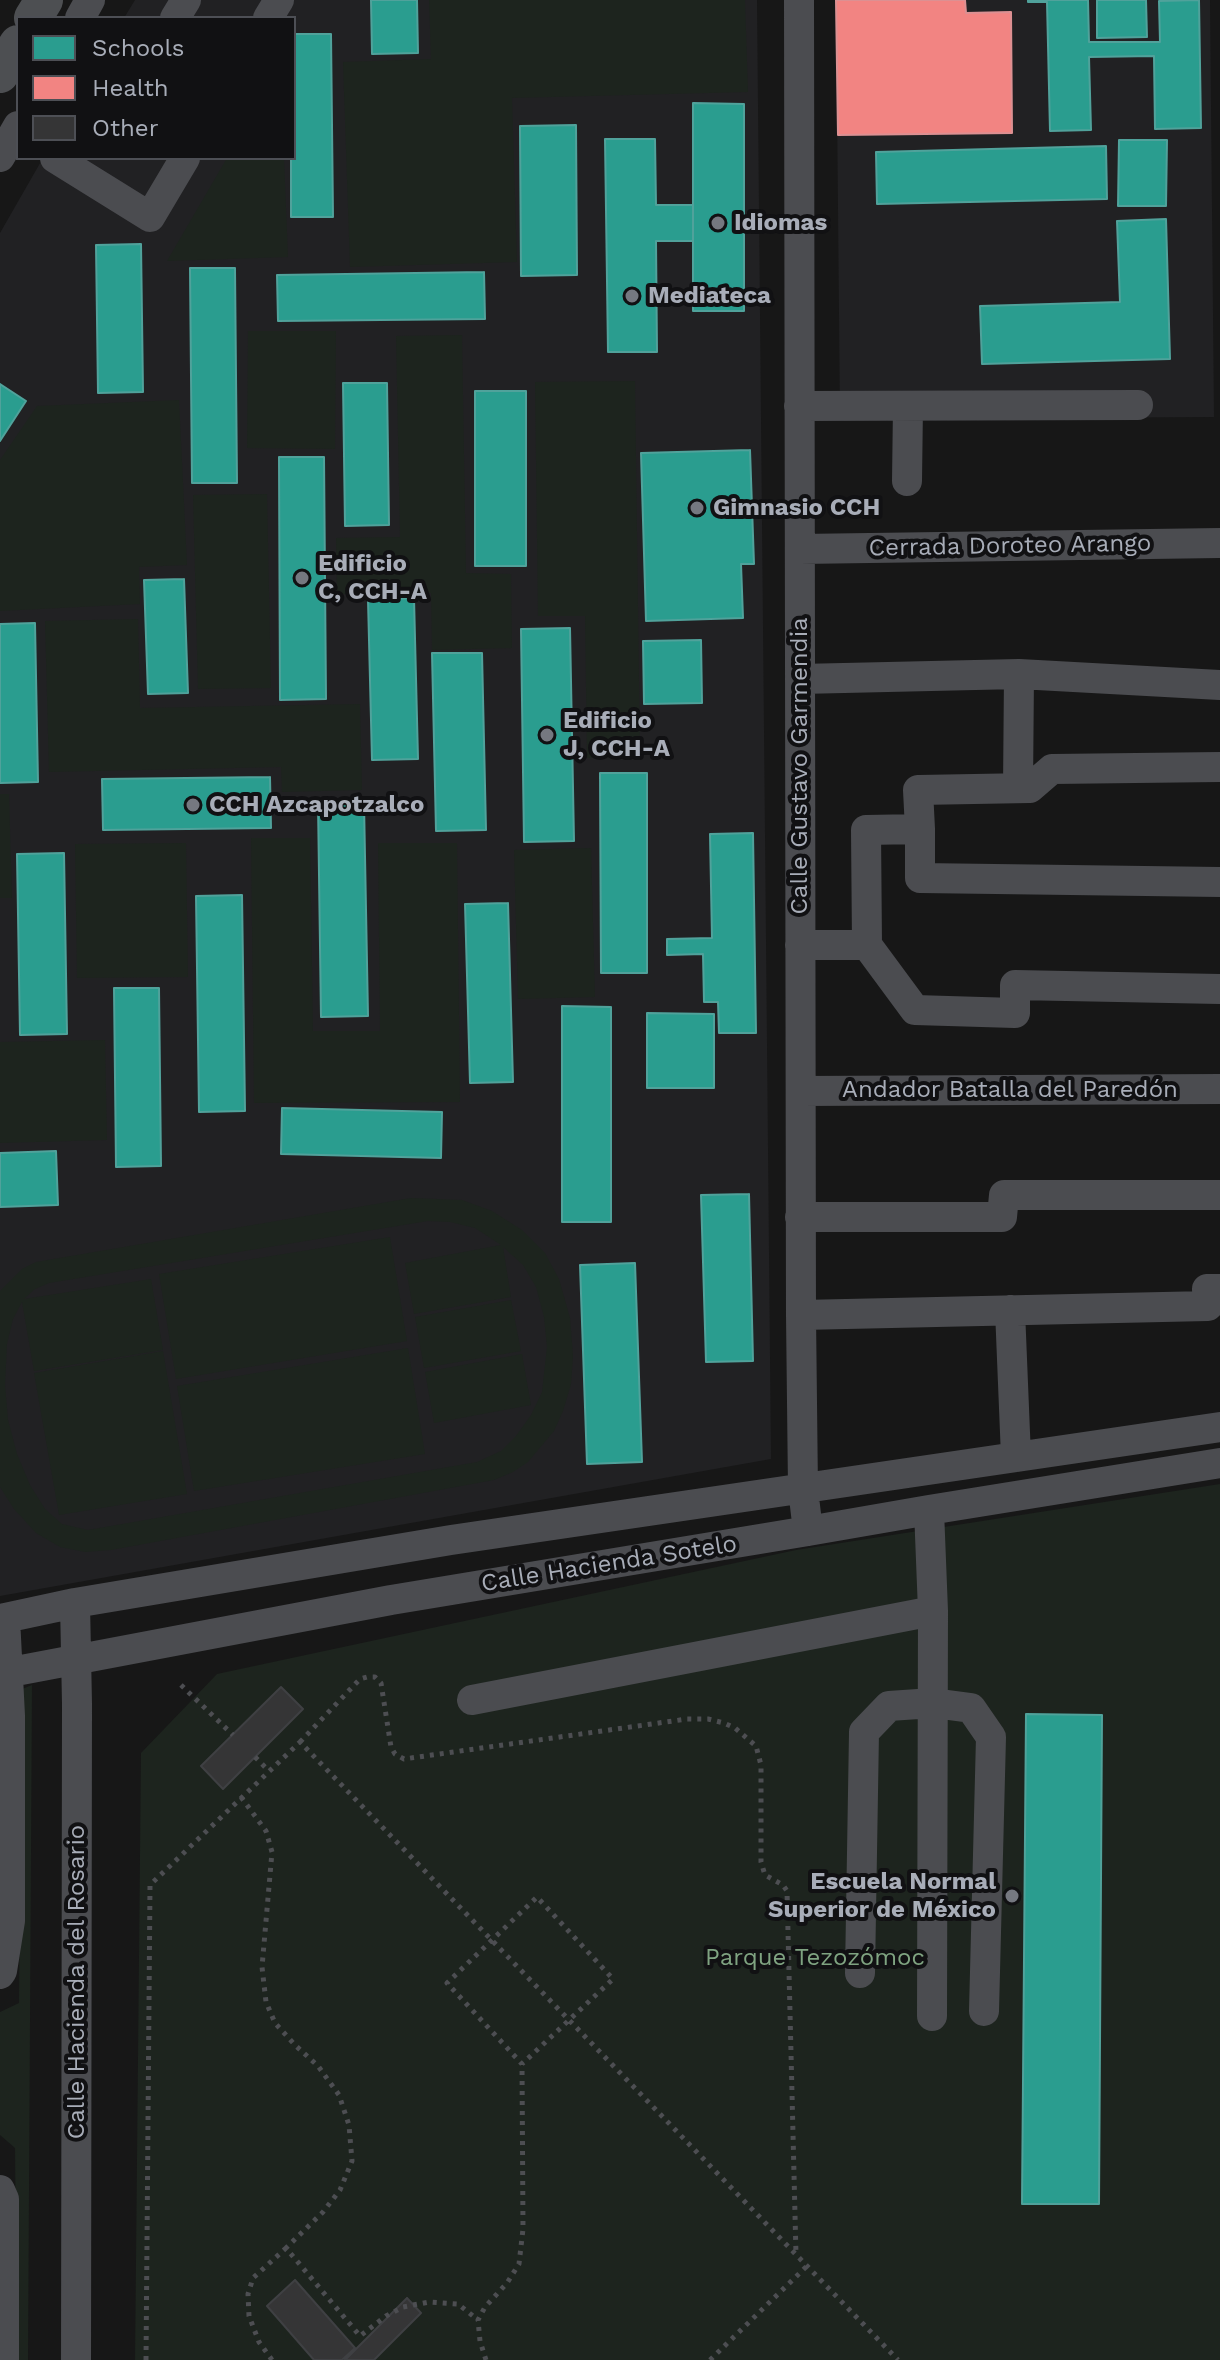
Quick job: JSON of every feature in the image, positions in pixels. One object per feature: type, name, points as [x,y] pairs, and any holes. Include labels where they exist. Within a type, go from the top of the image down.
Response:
[{"type":"main road","points":[[0,74],[16,47]]},
{"type":"street","name":"Calle Gustavo Garmendia","points":[[799,0],[800,1217],[803,1489],[808,1531]]},
{"type":"street","points":[[63,160],[89,167],[150,217],[184,160]]},
{"type":"street","points":[[799,406],[1138,405]]},
{"type":"street","points":[[907,481],[908,406]]},
{"type":"street","name":"Cerrada Doroteo Arango","points":[[800,549],[1220,543]]},
{"type":"street","points":[[1018,788],[1019,674]]},
{"type":"street","points":[[800,679],[1019,674],[1220,685]]},
{"type":"street","points":[[1220,767],[1052,769],[1030,788],[918,790],[920,878],[1220,882]]},
{"type":"street","points":[[920,829],[866,830],[867,945],[915,1010],[1015,1013],[1015,985],[1220,989]]},
{"type":"street","points":[[800,945],[867,945]]},
{"type":"street","name":"Andador Batalla del Paredón","points":[[801,1091],[1220,1089]]},
{"type":"street","points":[[800,1217],[1002,1217],[1004,1195],[1220,1195]]},
{"type":"street","points":[[801,1315],[1208,1306],[1207,1289],[1220,1289]]},
{"type":"street","points":[[1010,1310],[1016,1457]]},
{"type":"street","name":"Calle Hacienda Sotelo","points":[[2,1619],[75,1603],[451,1540],[1220,1427]]},
{"type":"street","name":"Calle Hacienda Sotelo","points":[[4,1673],[391,1600],[1220,1463]]},
{"type":"street","points":[[929,1510],[933,1611],[932,2016]]},
{"type":"street","name":"Calle Hacienda del Rosario","points":[[75,1603],[76,2360]]},
{"type":"street","points":[[472,1700],[933,1611]]},
{"type":"street","points":[[0,1974],[10,1921],[2,1619]]},
{"type":"street","points":[[860,1973],[864,1732],[889,1706],[933,1703],[971,1708],[991,1737],[984,2011]]},
{"type":"street","points":[[0,2190],[4,2199],[3,2352]]},
{"type":"path","points":[[146,2360],[150,1885],[300,1742],[360,1679],[375,1677],[381,1683],[391,1747],[395,1754],[404,1759],[687,1719],[724,1723],[756,1746],[761,1765],[761,1862],[765,1875],[783,1885],[787,1891],[796,2256]]},
{"type":"path","points":[[181,1685],[233,1735]]},
{"type":"path","points":[[300,1742],[898,2360]]},
{"type":"path","points":[[255,1757],[269,1771]]},
{"type":"path","points":[[241,1797],[266,1831],[272,1852],[262,1967],[266,2002],[275,2023],[318,2066],[339,2095],[349,2125],[352,2161],[340,2190],[323,2212],[253,2278],[248,2294],[249,2316],[259,2342],[272,2360]]},
{"type":"path","points":[[486,2360],[478,2320],[519,2264],[523,2229],[522,2064],[447,1983],[537,1897],[613,1979],[522,2064]]},
{"type":"path","points":[[286,2248],[360,2336],[403,2307],[429,2302],[458,2304],[478,2320]]},
{"type":"path","points":[[710,2360],[807,2266]]},
{"type":"shaded area","points":[[135,0],[757,0],[771,1459],[0,1596],[0,233],[42,160],[296,160],[296,16],[125,16]]},
{"type":"shaded area","points":[[836,0],[1210,0],[1214,417],[840,419]]},
{"type":"green space","points":[[429,0],[745,0],[748,92],[512,98],[517,262],[350,267],[343,62],[431,59]]},
{"type":"green space","points":[[226,160],[284,160],[288,257],[167,261]]},
{"type":"green space","points":[[248,331],[336,331],[335,449],[247,448]]},
{"type":"green space","points":[[462,335],[466,573],[511,574],[512,648],[432,650],[431,593],[337,594],[336,538],[400,537],[396,336]]},
{"type":"green space","points":[[635,381],[640,757],[587,758],[585,616],[538,616],[535,382]]},
{"type":"green space","points":[[179,400],[187,565],[139,567],[140,604],[0,611],[0,460],[37,406]]},
{"type":"green space","points":[[267,494],[271,688],[198,689],[193,495]]},
{"type":"green space","points":[[138,619],[140,708],[360,704],[362,790],[282,792],[281,767],[49,772],[45,621]]},
{"type":"green space","points":[[0,794],[9,794],[12,898],[0,898]]},
{"type":"green space","points":[[251,838],[310,838],[313,1031],[380,1031],[378,843],[457,843],[460,1102],[254,1103]]},
{"type":"green space","points":[[186,843],[188,977],[77,978],[75,844]]},
{"type":"green space","points":[[591,848],[595,997],[518,999],[514,850]]},
{"type":"green space","points":[[105,1040],[107,1140],[0,1143],[0,1042]]},
{"type":"green space","points":[[411,1198],[462,1200],[492,1211],[522,1230],[545,1253],[559,1279],[570,1318],[573,1356],[571,1384],[554,1431],[528,1462],[494,1480],[111,1550],[85,1552],[60,1547],[36,1533],[14,1509],[0,1487],[0,1291],[22,1269],[36,1262]],"holes":[[[428,1221],[475,1228],[501,1245],[405,1263],[414,1314],[511,1297],[503,1247],[523,1265],[536,1287],[544,1317],[547,1347],[542,1392],[531,1415],[501,1451],[477,1462],[88,1530],[62,1524],[45,1509],[30,1485],[17,1454],[8,1420],[5,1385],[7,1344],[13,1319],[22,1302],[34,1371],[163,1350],[151,1279],[24,1299],[35,1289],[49,1283]]]},
{"type":"green space","points":[[390,1237],[407,1341],[176,1379],[159,1274]]},
{"type":"green space","points":[[511,1300],[521,1351],[424,1368],[415,1317]]},
{"type":"green space","points":[[408,1348],[425,1454],[194,1491],[177,1386]]},
{"type":"green space","points":[[163,1351],[187,1494],[59,1515],[34,1373]]},
{"type":"green space","points":[[522,1354],[531,1405],[434,1423],[425,1372]]},
{"type":"green space","name":"Parque Tezozómoc","points":[[1220,1484],[1220,2360],[135,2360],[141,1753],[217,1674],[796,1550]]},
{"type":"green space","points":[[32,1685],[28,2360],[17,2360],[15,2148],[0,2135],[0,2012],[19,2003],[22,1689]]},
{"type":"building: Schools","points":[[371,0],[417,0],[418,53],[372,54]]},
{"type":"building: Schools","points":[[1028,0],[1088,0],[1089,42],[1160,42],[1159,1],[1199,0],[1201,128],[1155,129],[1154,56],[1089,57],[1091,130],[1050,131],[1047,2]]},
{"type":"building: Schools","points":[[1097,0],[1146,0],[1147,37],[1097,38]]},
{"type":"building: Schools","points":[[296,34],[331,34],[333,217],[291,217],[291,160],[296,160]]},
{"type":"building: Schools","name":"Idiomas","points":[[693,103],[744,104],[744,311],[693,311]]},
{"type":"building: Schools","points":[[576,125],[577,275],[521,276],[520,126]]},
{"type":"building: Schools","name":"Mediateca","points":[[605,139],[655,139],[656,205],[693,205],[693,241],[656,241],[657,352],[608,352]]},
{"type":"building: Schools","points":[[1119,140],[1167,140],[1166,206],[1118,206]]},
{"type":"building: Schools","points":[[1106,146],[1107,199],[877,204],[876,152]]},
{"type":"building: Schools","points":[[1166,219],[1170,359],[982,364],[980,306],[1120,302],[1117,221]]},
{"type":"building: Schools","points":[[141,244],[143,392],[98,393],[96,245]]},
{"type":"building: Schools","points":[[190,268],[235,268],[237,483],[192,483]]},
{"type":"building: Schools","points":[[484,272],[485,319],[278,321],[277,275]]},
{"type":"building: Schools","points":[[343,383],[387,383],[389,525],[345,526]]},
{"type":"building: Schools","points":[[0,384],[26,401],[0,441]]},
{"type":"building: Schools","points":[[475,391],[526,391],[526,566],[475,566]]},
{"type":"building: Schools","name":"Gimnasio CCH","points":[[750,450],[754,564],[741,564],[743,618],[646,621],[641,453]]},
{"type":"building: Schools","name":"Edificio C, CCH-A","points":[[279,457],[324,457],[326,699],[280,700]]},
{"type":"building: Schools","points":[[184,579],[188,693],[148,694],[144,580]]},
{"type":"building: Schools","points":[[414,598],[418,759],[372,760],[368,600]]},
{"type":"building: Schools","points":[[35,623],[38,782],[0,783],[0,624]]},
{"type":"building: Schools","name":"Edificio J, CCH-A","points":[[570,628],[574,841],[524,842],[521,629]]},
{"type":"building: Schools","points":[[701,640],[702,703],[644,704],[643,641]]},
{"type":"building: Schools","points":[[432,653],[482,653],[486,830],[436,831]]},
{"type":"building: Schools","points":[[600,773],[647,773],[647,973],[601,973]]},
{"type":"building: Schools","points":[[270,777],[271,828],[103,830],[102,779]]},
{"type":"building: Schools","points":[[318,803],[364,803],[368,1016],[321,1017]]},
{"type":"building: Schools","points":[[753,833],[756,1033],[719,1033],[718,1002],[704,1002],[703,954],[667,955],[667,939],[712,938],[710,834]]},
{"type":"building: Schools","points":[[64,853],[67,1034],[20,1035],[17,854]]},
{"type":"building: Schools","points":[[242,895],[245,1111],[199,1112],[196,896]]},
{"type":"building: Schools","points":[[508,903],[513,1082],[470,1083],[465,904]]},
{"type":"building: Schools","points":[[114,988],[159,988],[161,1166],[116,1167]]},
{"type":"building: Schools","points":[[562,1006],[611,1007],[611,1222],[562,1222]]},
{"type":"building: Schools","points":[[647,1013],[714,1014],[714,1088],[647,1088]]},
{"type":"building: Schools","points":[[282,1108],[442,1112],[441,1158],[281,1154]]},
{"type":"building: Schools","points":[[56,1151],[58,1205],[0,1207],[0,1153]]},
{"type":"building: Schools","points":[[749,1194],[753,1361],[706,1362],[701,1195]]},
{"type":"building: Schools","points":[[635,1263],[642,1462],[587,1464],[580,1265]]},
{"type":"building: Schools","points":[[1026,1714],[1102,1715],[1099,2204],[1022,2204]]},
{"type":"building: Health","points":[[836,0],[965,0],[966,13],[1011,12],[1012,133],[838,135]]},
{"type":"building: Other","points":[[281,1687],[303,1709],[223,1789],[201,1766]]},
{"type":"building: Other","points":[[295,2280],[355,2348],[342,2360],[314,2360],[267,2306]]},
{"type":"building: Other","points":[[407,2298],[421,2313],[374,2360],[345,2360]]},
{"type":"place","name":"Idiomas","points":[[718,223]]},
{"type":"place","name":"Mediateca","points":[[632,296]]},
{"type":"place","name":"Gimnasio CCH","points":[[697,508]]},
{"type":"place","name":"Edificio C, CCH-A","points":[[302,578]]},
{"type":"place","name":"Edificio J, CCH-A","points":[[547,735]]},
{"type":"place","name":"CCH Azcapotzalco","points":[[193,805]]},
{"type":"place","name":"Escuela Normal Superior de México","points":[[1012,1896]]}]
